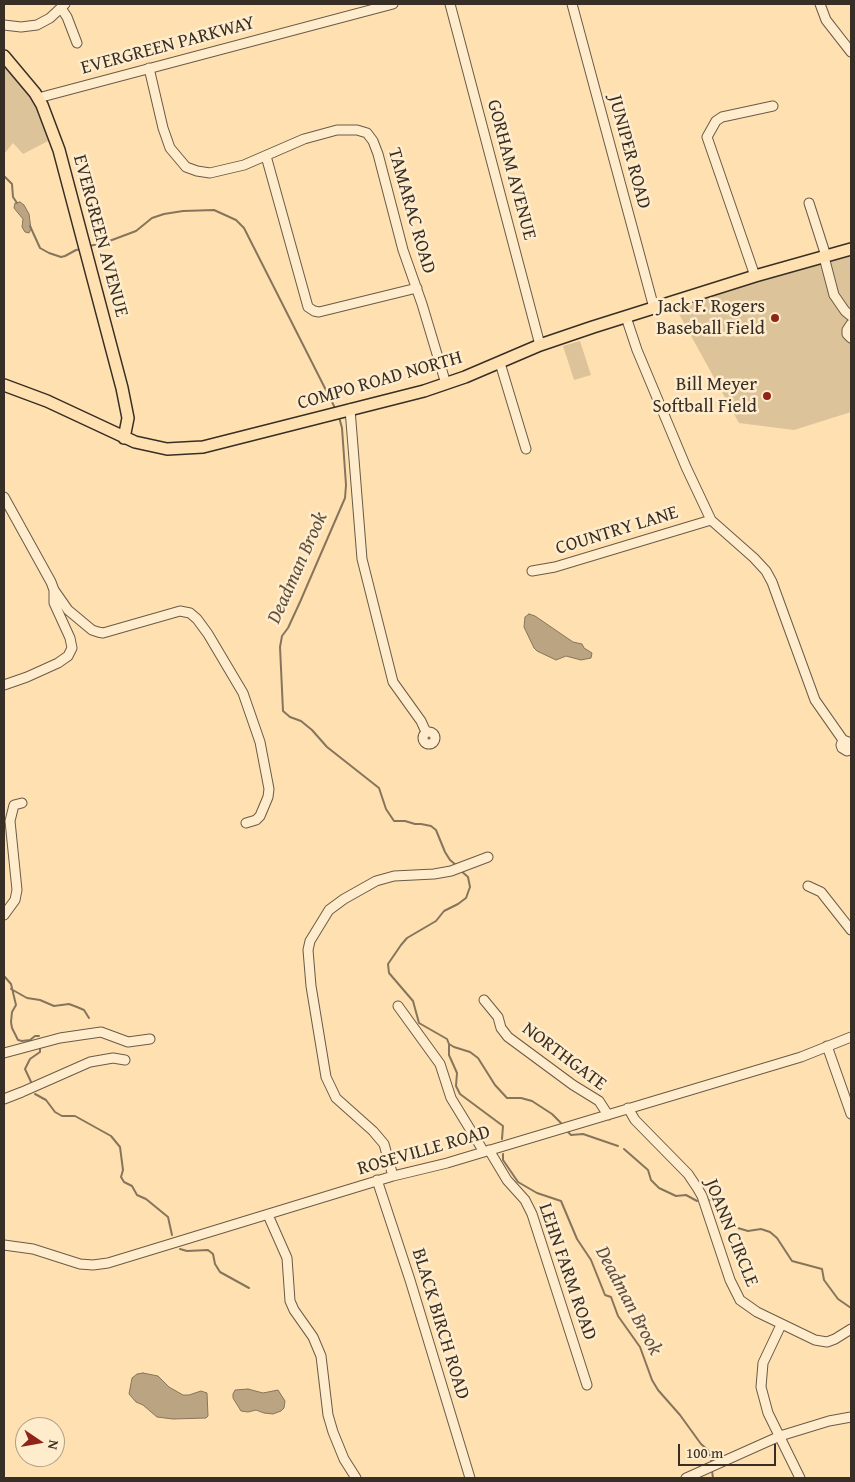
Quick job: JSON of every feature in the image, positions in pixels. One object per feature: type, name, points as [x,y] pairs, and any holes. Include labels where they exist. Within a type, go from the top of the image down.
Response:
[{"type":"main road","name":"EVERGREEN AVENUE","points":[[4,56],[38,98],[59,150],[128,418],[124,438]]},
{"type":"main road","name":"COMPO ROAD NORTH","points":[[4,386],[47,402],[124,438],[157,448],[190,448],[222,442],[446,384],[540,345],[755,276],[851,249]]},
{"type":"street","name":"EVERGREEN PARKWAY","points":[[38,98],[393,4]]},
{"type":"street","name":"GORHAM AVENUE","points":[[450,4],[540,345]]},
{"type":"street","name":"JUNIPER ROAD","points":[[572,4],[654,308]]},
{"type":"street","points":[[820,4],[826,20],[851,52]]},
{"type":"street","points":[[4,25],[22,27],[37,25],[50,18],[63,6],[77,43]]},
{"type":"street","name":"TAMARAC ROAD","points":[[149,68],[167,141],[179,161],[186,167],[210,173],[244,165],[304,139],[337,130],[356,130],[367,133],[373,141],[378,154],[403,250],[417,288],[446,384]]},
{"type":"street","points":[[755,276],[707,137],[716,121],[722,117],[773,106]]},
{"type":"street","points":[[266,156],[308,307],[319,312],[417,288]]},
{"type":"street","points":[[809,203],[825,256],[834,295],[845,311],[851,316]]},
{"type":"street","points":[[626,317],[637,350],[686,467],[711,520],[766,571],[772,582],[815,700],[847,741],[841,745],[842,748],[847,751],[851,750]]},
{"type":"street","points":[[851,324],[847,330],[851,338]]},
{"type":"street","points":[[500,363],[526,449]]},
{"type":"street","points":[[342,411],[362,559],[393,682],[426,732]]},
{"type":"street","points":[[4,497],[54,590],[68,610],[92,630],[102,633],[180,611],[190,612],[197,619],[236,679],[252,715],[260,742],[269,788],[268,796],[260,816],[256,820],[246,823]]},
{"type":"street","name":"COUNTRY LANE","points":[[532,571],[555,567],[711,520]]},
{"type":"street","points":[[4,685],[28,677],[65,659],[71,652],[70,638],[54,603],[54,590]]},
{"type":"street","points":[[4,915],[18,890],[10,821],[14,805],[22,803]]},
{"type":"street","points":[[393,1176],[384,1144],[373,1131],[336,1098],[326,1077],[311,986],[308,950],[310,941],[324,916],[334,905],[376,880],[394,876],[434,874],[459,868],[488,857]]},
{"type":"street","points":[[808,886],[821,892],[851,930]]},
{"type":"street","name":"NORTHGATE","points":[[484,1000],[498,1017],[501,1028],[508,1037],[573,1085],[599,1101],[608,1115]]},
{"type":"street","name":"LEHN FARM ROAD","points":[[398,1006],[440,1064],[451,1098],[507,1180],[525,1200],[532,1214],[587,1385]]},
{"type":"street","points":[[4,1053],[60,1038],[101,1032],[128,1042],[150,1039]]},
{"type":"street","name":"ROSEVILLE ROAD","points":[[4,1245],[33,1249],[70,1261],[93,1265],[108,1263],[378,1180],[487,1151],[801,1057],[851,1037]]},
{"type":"street","points":[[827,1046],[851,1114]]},
{"type":"street","points":[[4,1099],[90,1062],[113,1058],[125,1060]]},
{"type":"street","name":"JOANN CIRCLE","points":[[628,1108],[635,1120],[688,1174],[698,1189],[730,1280],[740,1300],[746,1306],[781,1325],[815,1340],[827,1342],[851,1329]]},
{"type":"street","name":"BLACK BIRCH ROAD","points":[[378,1180],[470,1478]]},
{"type":"street","points":[[268,1215],[287,1258],[290,1301],[312,1336],[321,1356],[327,1407],[333,1432],[344,1459],[356,1478]]},
{"type":"street","points":[[781,1325],[767,1352],[761,1375],[763,1399],[800,1478]]},
{"type":"street","points":[[686,1478],[780,1436],[851,1417]]},
{"type":"shaded area","points":[[4,61],[36,101],[52,139],[23,154],[13,143],[4,154]]},
{"type":"shaded area","points":[[20,202],[29,214],[31,229],[29,233],[25,232],[22,227],[23,219],[14,208],[15,203]]},
{"type":"shaded area","points":[[851,253],[851,412],[794,430],[739,423],[674,305]]},
{"type":"shaded area","points":[[580,341],[591,375],[574,380],[563,346]]},
{"type":"shaded area","points":[[529,614],[535,616],[573,642],[582,644],[584,648],[592,653],[591,658],[581,660],[566,656],[556,660],[537,651],[524,627],[525,617]]},
{"type":"shaded area","points":[[143,1373],[158,1376],[169,1387],[183,1395],[201,1391],[207,1393],[208,1416],[206,1418],[173,1419],[157,1417],[143,1405],[136,1402],[129,1394],[132,1378],[137,1374]]},
{"type":"shaded area","points":[[248,1389],[263,1393],[278,1390],[285,1401],[284,1408],[273,1414],[256,1410],[241,1411],[233,1398],[233,1394],[235,1390]]},
{"type":"waterway","name":"Deadman Brook","points":[[4,176],[12,184],[13,197],[17,203]]},
{"type":"waterway","name":"Deadman Brook","points":[[89,246],[104,243],[136,231],[152,218],[164,214],[214,210],[236,220],[244,228],[336,410]]},
{"type":"waterway","name":"Deadman Brook","points":[[30,226],[40,248],[49,253],[61,257],[82,249]]},
{"type":"waterway","name":"Deadman Brook","points":[[339,417],[342,428],[346,485],[345,498],[300,602],[288,628],[282,636],[280,647],[283,711],[290,717],[301,721],[327,747],[379,788],[386,809],[394,821],[431,826],[436,830],[445,852],[456,865]]},
{"type":"waterway","name":"Deadman Brook","points":[[460,870],[468,877],[470,887],[466,898],[444,911],[436,921],[407,938],[388,964],[389,973],[413,1001],[419,1023],[447,1039],[449,1055],[457,1073],[456,1086],[460,1094],[503,1126],[502,1139]]},
{"type":"waterway","points":[[4,976],[11,984],[16,1005],[12,1012],[11,1022],[18,1040],[30,1040],[35,1036],[39,1036]]},
{"type":"waterway","points":[[11,989],[27,998],[40,1000],[54,1006],[69,1004],[84,1010],[89,1018]]},
{"type":"waterway","points":[[449,1044],[470,1052],[478,1058],[495,1085],[507,1098],[521,1098],[532,1101],[552,1114],[561,1123]]},
{"type":"waterway","points":[[32,1084],[25,1069],[30,1059],[40,1052],[40,1047]]},
{"type":"waterway","points":[[35,1094],[46,1100],[55,1112],[62,1116],[75,1116],[111,1136],[120,1147],[123,1170],[121,1177],[124,1182],[132,1186],[137,1195],[146,1199],[168,1217],[172,1235]]},
{"type":"waterway","points":[[568,1132],[571,1135],[583,1134],[618,1146]]},
{"type":"waterway","points":[[624,1149],[648,1170],[651,1180],[659,1188],[676,1196],[686,1195],[697,1201]]},
{"type":"waterway","name":"Deadman Brook","points":[[503,1154],[503,1160],[518,1182],[537,1193],[561,1201],[577,1239],[591,1260],[605,1295],[611,1297],[618,1316],[640,1347],[652,1380],[701,1444],[709,1451],[712,1463]]},
{"type":"waterway","points":[[710,1200],[715,1201],[723,1208],[726,1219],[731,1226],[748,1231],[761,1229],[770,1232],[777,1238],[792,1261],[822,1269],[824,1280],[838,1299],[851,1308]]},
{"type":"waterway","points":[[180,1249],[187,1251],[208,1250],[213,1254],[215,1264],[220,1272],[249,1288]]},
{"type":"waterway","name":"Deadman Brook","points":[[712,1471],[713,1478]]},
{"type":"place","name":"Jack F. Rogers Baseball Field","points":[[775,318]]},
{"type":"place","name":"Bill Meyer Softball Field","points":[[767,396]]}]
